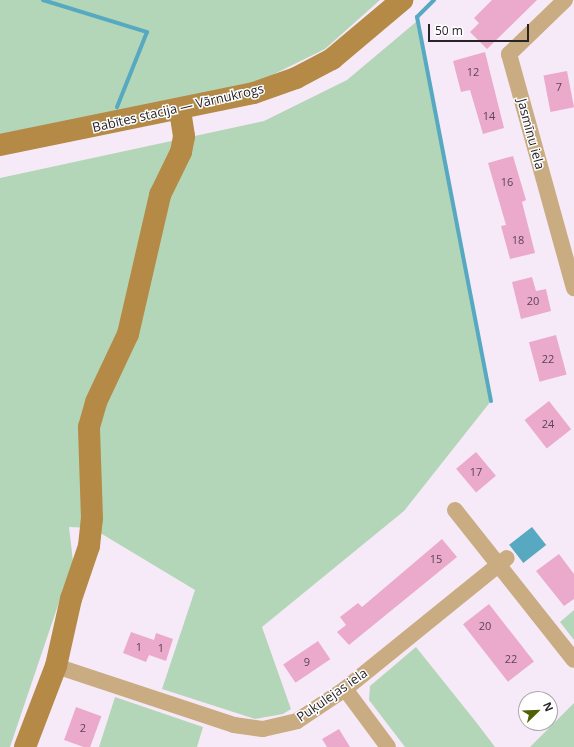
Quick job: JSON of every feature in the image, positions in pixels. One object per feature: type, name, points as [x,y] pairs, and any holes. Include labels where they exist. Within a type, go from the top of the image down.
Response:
[{"type":"street","name":"Babītes stacija — Vārnukrogs","points":[[0,145],[180,110],[254,93],[296,78],[332,58],[402,0]]},
{"type":"street","name":"Jasmīnu iela","points":[[565,0],[509,54],[574,288]]},
{"type":"street","points":[[25,747],[56,666],[71,599],[89,546],[92,519],[89,426],[96,402],[128,334],[160,195],[181,152],[184,136],[180,110]]},
{"type":"street","points":[[455,510],[503,562],[574,660]]},
{"type":"street","name":"Puķulejas iela","points":[[56,666],[234,725],[263,729],[297,721],[345,689],[503,562]]},
{"type":"street","points":[[345,689],[388,747]]},
{"type":"green space","points":[[0,0],[380,0],[325,49],[252,85],[0,139]]},
{"type":"green space","points":[[416,22],[491,401],[404,511],[262,627],[291,709],[283,714],[255,719],[162,689],[195,590],[92,528],[69,527],[73,561],[10,747],[0,747],[0,178],[264,121],[347,80]]},
{"type":"green space","points":[[574,610],[574,640],[560,622]]},
{"type":"green space","points":[[416,647],[495,747],[405,747],[369,700],[370,686]]},
{"type":"green space","points":[[115,697],[203,727],[197,747],[99,747]]},
{"type":"green space","points":[[574,703],[574,747],[530,747],[546,731],[558,731],[558,719]]},
{"type":"water","points":[[532,527],[546,545],[523,563],[509,545]]},
{"type":"building","points":[[492,0],[537,0],[487,49],[470,32],[479,23],[474,18]]},
{"type":"building","points":[[485,52],[504,128],[483,134],[470,90],[461,92],[453,61]]},
{"type":"building","points":[[567,71],[574,107],[551,112],[543,76]]},
{"type":"building","points":[[513,156],[526,200],[522,202],[535,253],[510,259],[501,226],[506,225],[488,163]]},
{"type":"building","points":[[532,277],[536,291],[546,289],[551,311],[521,319],[512,282]]},
{"type":"building","points":[[556,335],[567,375],[540,382],[529,342]]},
{"type":"building","points":[[549,401],[571,429],[547,448],[525,420]]},
{"type":"building","points":[[476,452],[496,476],[476,492],[456,469]]},
{"type":"building","points":[[442,539],[457,557],[349,645],[337,632],[346,625],[340,617],[358,603],[362,607]]},
{"type":"building","points":[[559,554],[574,574],[574,599],[564,606],[536,571]]},
{"type":"building","points":[[489,604],[534,662],[508,682],[463,624]]},
{"type":"building","points":[[131,632],[154,640],[156,633],[173,639],[166,661],[149,655],[146,662],[123,653]]},
{"type":"building","points":[[318,641],[330,659],[295,683],[283,664]]},
{"type":"building","points":[[76,707],[101,716],[90,747],[84,747],[64,740]]},
{"type":"building","points":[[339,729],[350,747],[327,747],[322,739]]},
{"type":"waterway","points":[[43,0],[147,32],[117,107]]},
{"type":"waterway","points":[[434,0],[417,17],[491,401]]}]
